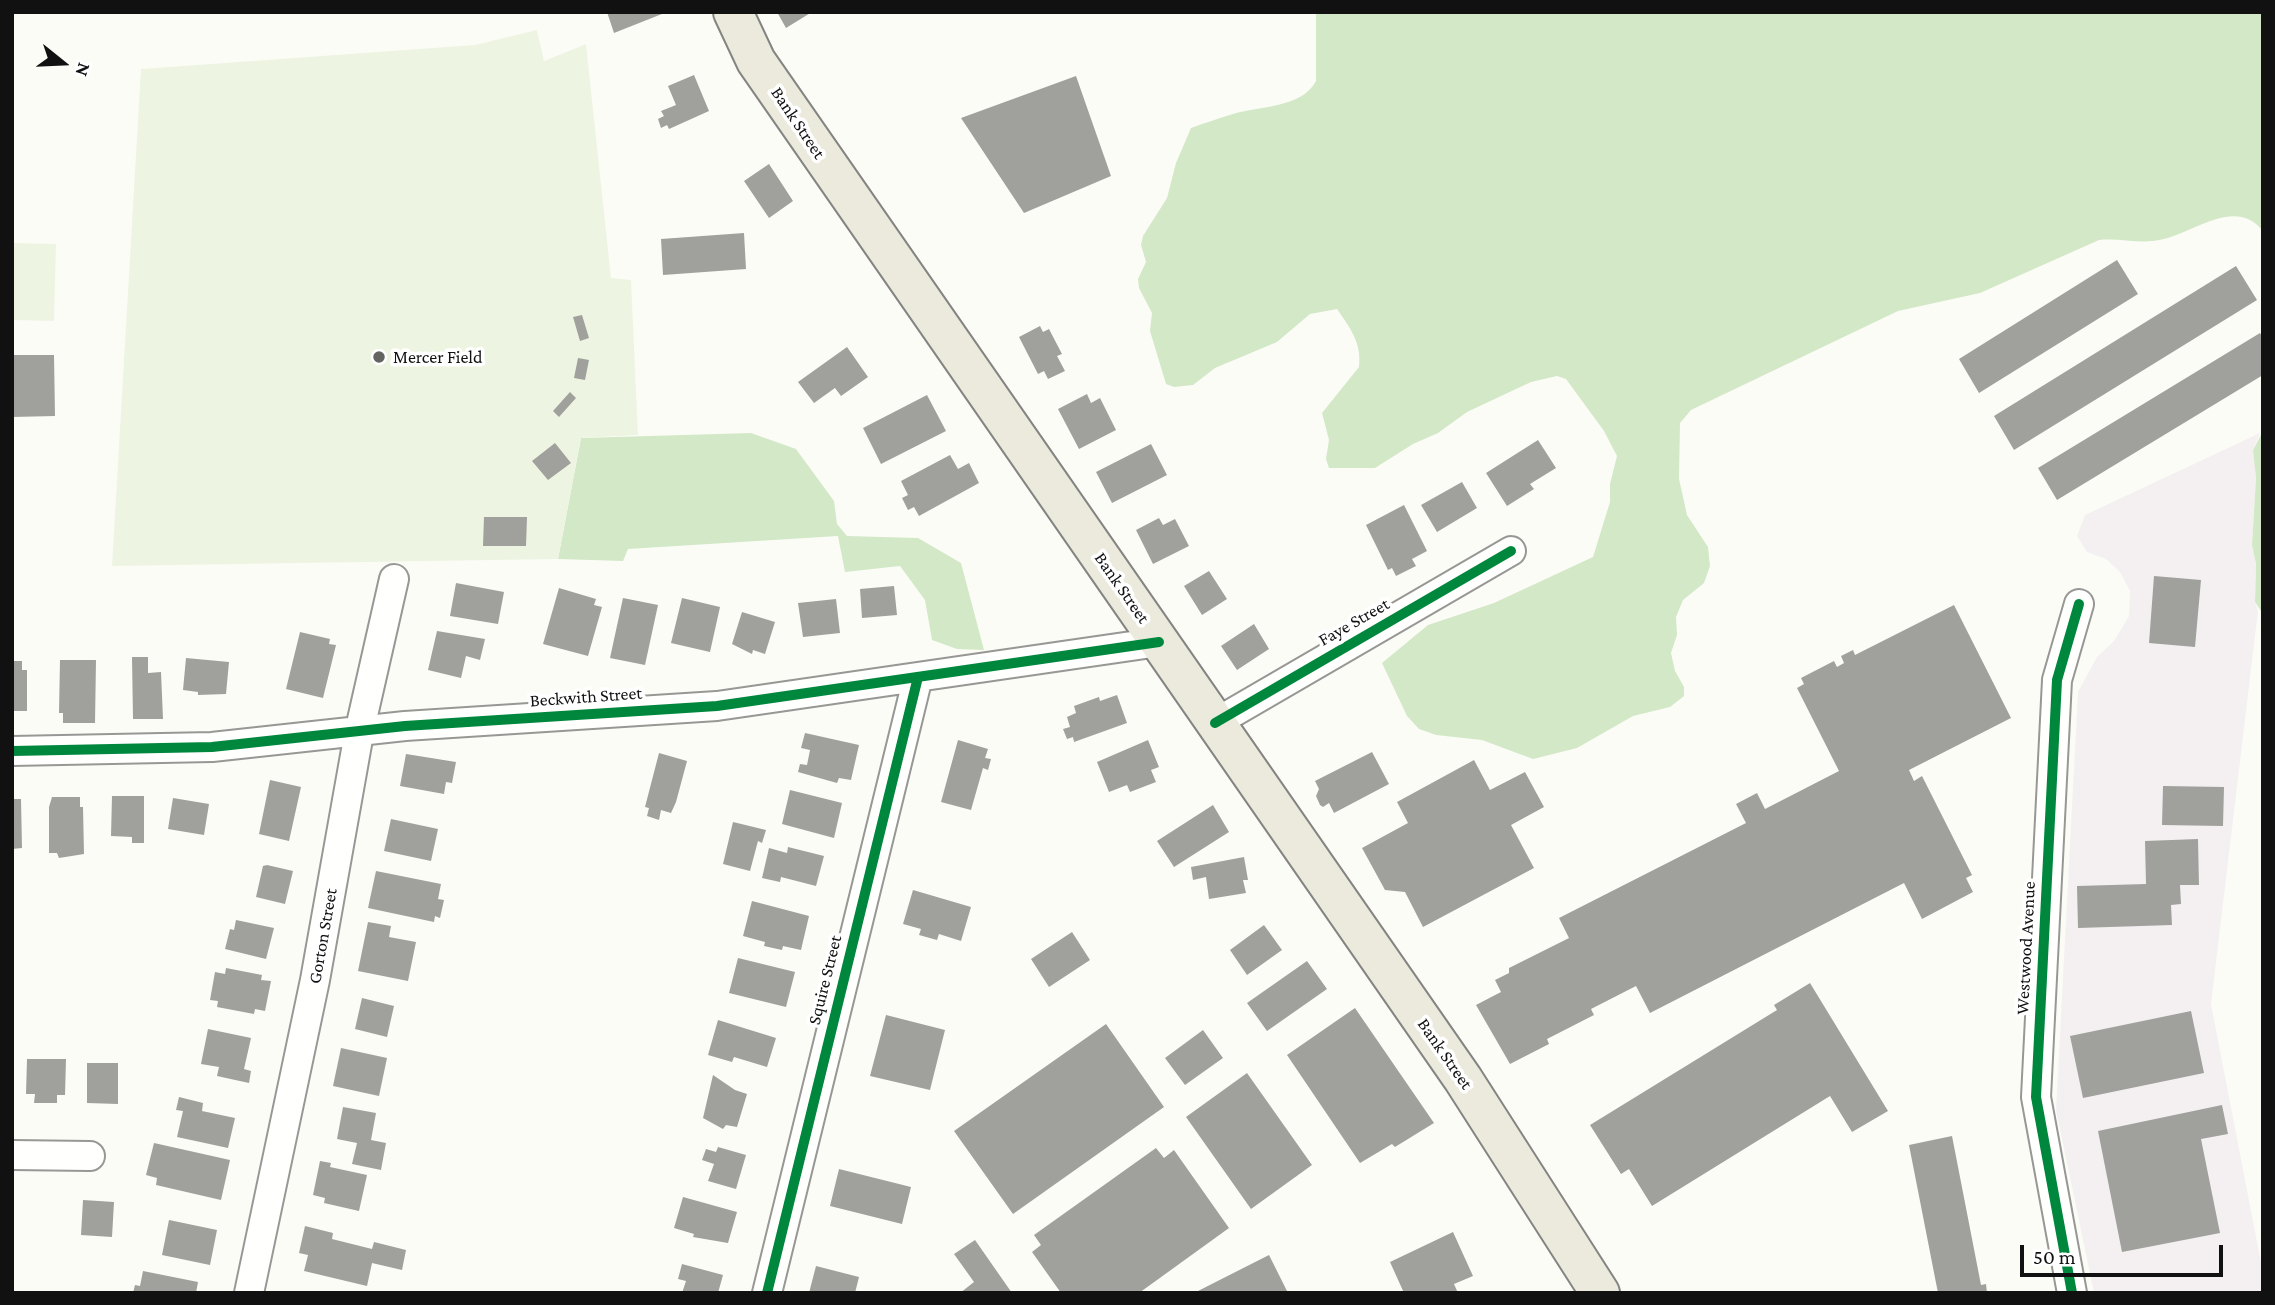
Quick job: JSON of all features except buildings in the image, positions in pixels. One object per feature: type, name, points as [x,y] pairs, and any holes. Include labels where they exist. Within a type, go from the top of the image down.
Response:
[{"type":"main road","name":"Bank Street","points":[[733,12],[756,61],[1475,1097],[1600,1293]]},
{"type":"street","name":"Faye Street","points":[[1215,723],[1511,551]]},
{"type":"street","name":"Gorton Street","points":[[249,1293],[315,980],[359,733],[394,579]]},
{"type":"street","name":"Westwood Avenue","points":[[2072,1293],[2036,1097],[2057,680],[2079,604]]},
{"type":"street","name":"Beckwith Street","points":[[12,751],[212,747],[405,726],[717,706],[1159,642]]},
{"type":"street","name":"Squire Street","points":[[767,1293],[918,677]]},
{"type":"street","points":[[12,1155],[90,1156]]},
{"type":"shaded area","points":[[2260,433],[2253,450],[2256,478],[2252,545],[2256,564],[2255,602],[2258,611],[2211,1004],[2263,1273],[2263,1293],[2094,1293],[2056,1110],[2078,692],[2097,657],[2114,641],[2129,616],[2130,591],[2120,572],[2106,559],[2087,552],[2077,536],[2085,515]]},
{"type":"green space","points":[[1316,12],[2263,12],[2263,231],[2251,221],[2225,217],[2153,241],[2099,240],[1980,293],[1898,311],[1691,410],[1680,423],[1679,479],[1687,515],[1708,547],[1710,566],[1704,583],[1683,600],[1676,617],[1677,635],[1671,653],[1675,671],[1684,687],[1684,696],[1670,707],[1633,716],[1577,748],[1533,759],[1482,740],[1436,735],[1419,729],[1407,716],[1382,663],[1428,625],[1494,603],[1593,557],[1610,502],[1610,484],[1617,456],[1604,431],[1566,379],[1557,376],[1531,382],[1467,412],[1438,433],[1413,444],[1375,468],[1329,468],[1326,459],[1329,440],[1322,413],[1359,367],[1359,350],[1354,336],[1337,309],[1310,314],[1277,342],[1215,368],[1193,385],[1174,387],[1166,384],[1150,331],[1152,313],[1139,288],[1138,279],[1146,262],[1141,245],[1143,236],[1167,198],[1176,163],[1191,128],[1233,114],[1279,105],[1309,90],[1316,81]]},
{"type":"green space","name":"Mercer Field","points":[[537,30],[544,61],[586,44],[611,278],[631,280],[638,435],[581,438],[558,559],[112,566],[141,69],[475,45]]},
{"type":"green space","points":[[12,243],[56,244],[54,321],[12,320]]},
{"type":"green space","points":[[2263,431],[2263,614],[2255,602],[2256,564],[2252,545],[2256,478],[2253,450]]},
{"type":"green space","points":[[751,433],[796,449],[834,501],[837,524],[847,536],[918,538],[961,563],[984,650],[957,649],[932,640],[925,600],[900,566],[845,572],[838,536],[628,549],[623,561],[558,559],[581,438]]},
{"type":"cycle path","points":[[1215,723],[1511,551]]},
{"type":"cycle path","points":[[2072,1293],[2036,1097],[2057,680],[2079,604]]},
{"type":"cycle path","points":[[12,751],[212,747],[405,726],[717,706],[1159,642]]},
{"type":"cycle path","points":[[767,1293],[918,677]]},
{"type":"place","name":"Mercer Field","points":[[379,357]]}]
